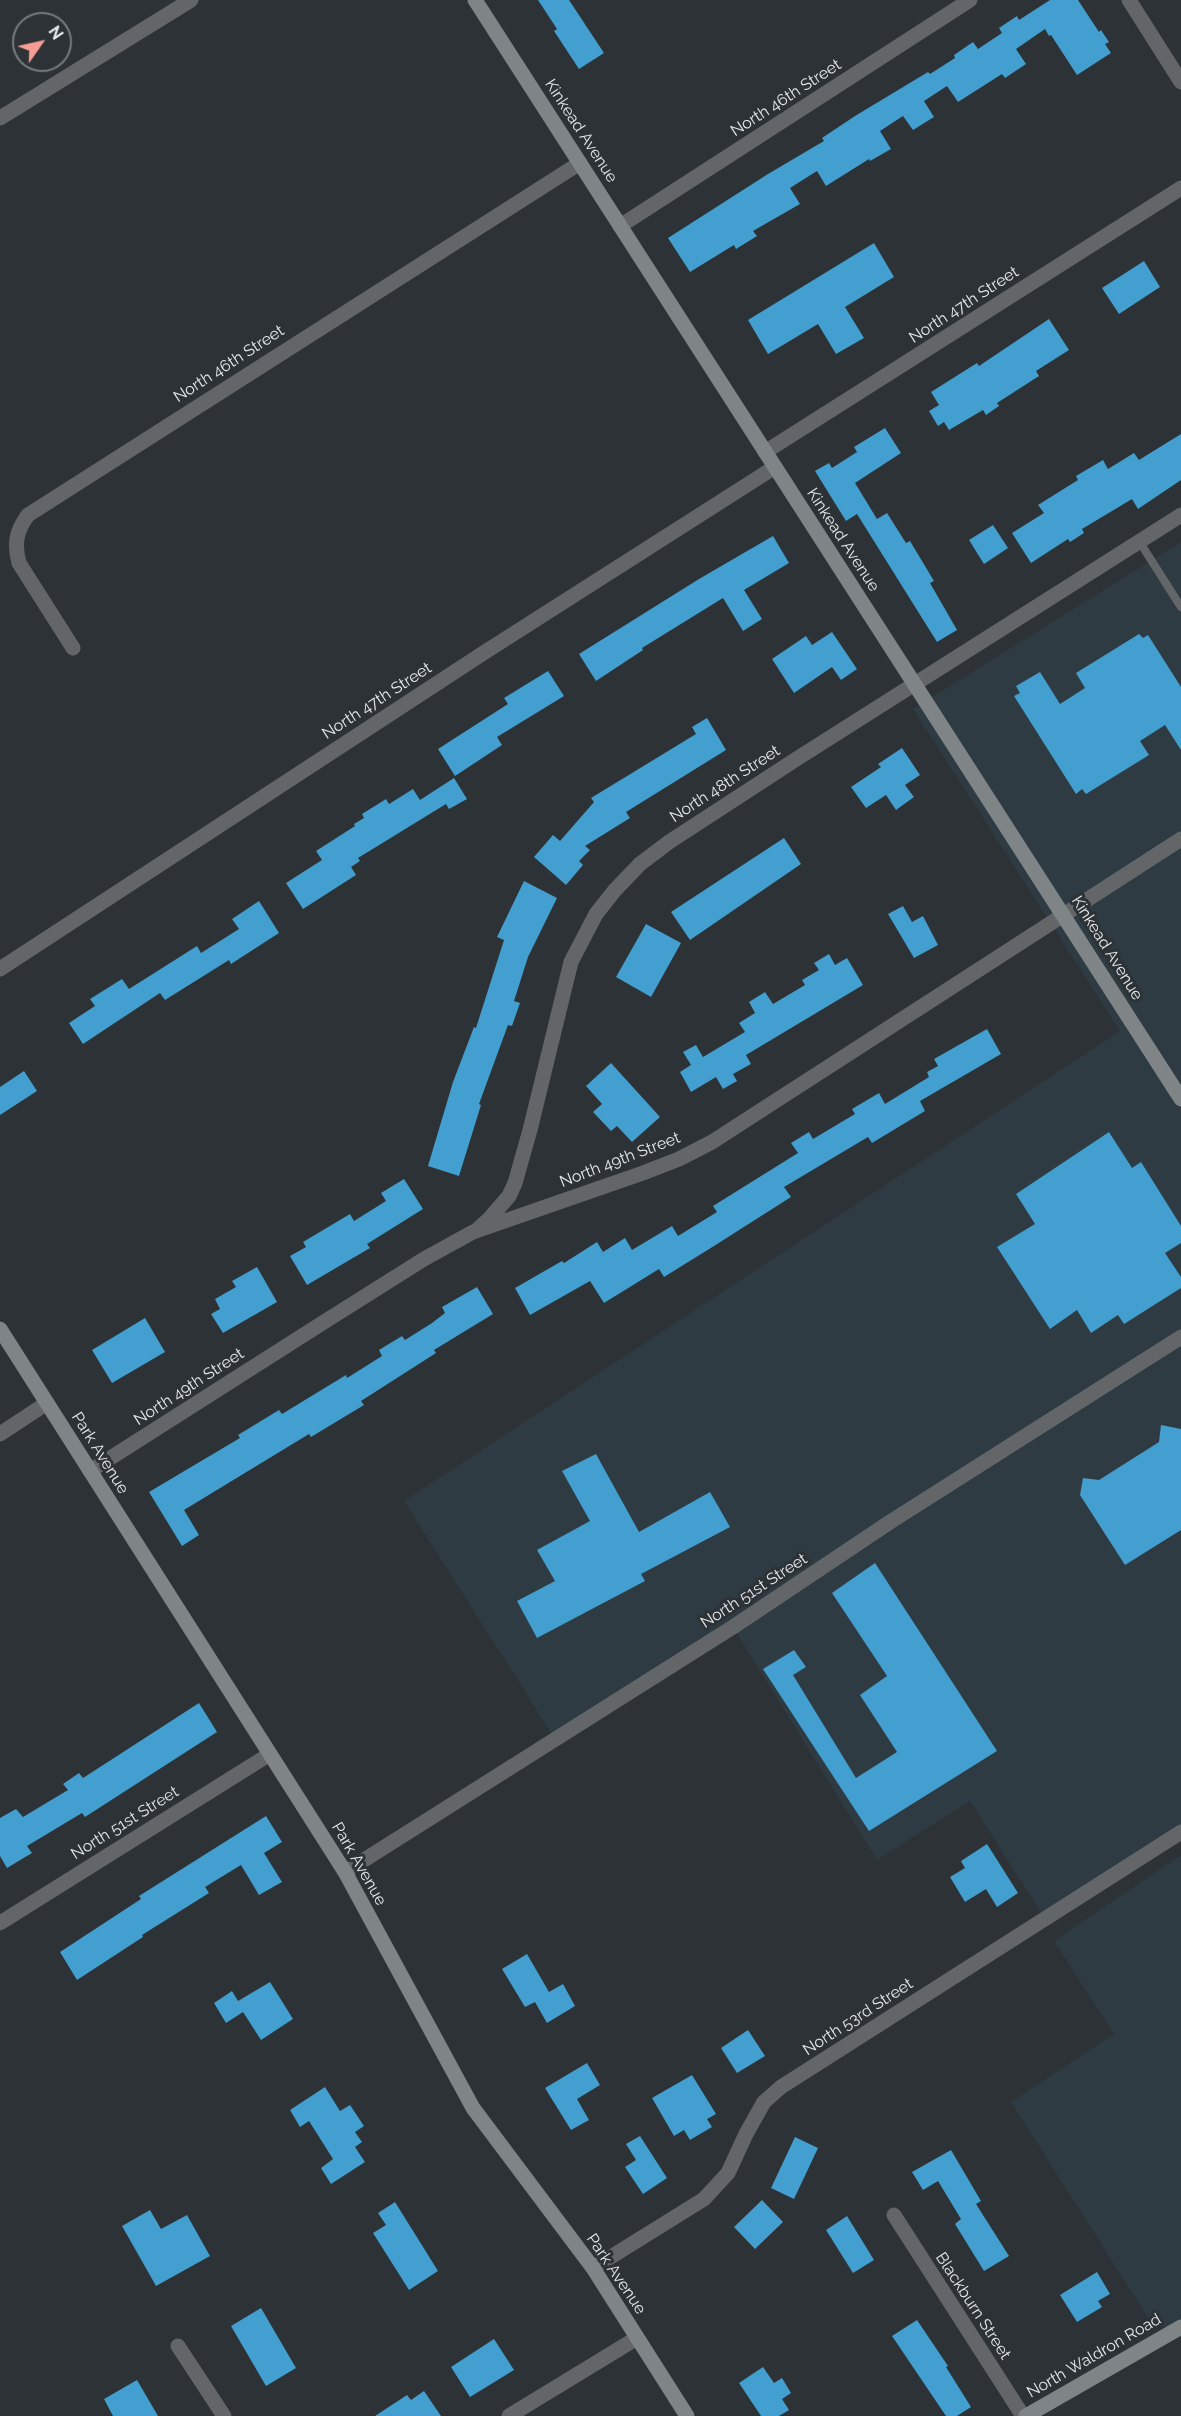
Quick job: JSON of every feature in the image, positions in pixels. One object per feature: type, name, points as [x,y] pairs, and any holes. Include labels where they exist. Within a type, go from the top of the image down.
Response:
[{"type":"street","points":[[0,118],[191,0]]},
{"type":"street","name":"Kinkead Avenue","points":[[475,0],[1181,1099]]},
{"type":"street","name":"North 46th Street","points":[[620,226],[970,0]]},
{"type":"street","points":[[1129,0],[1181,82]]},
{"type":"street","name":"North 46th Street","points":[[73,648],[20,563],[16,550],[16,537],[28,515],[579,162]]},
{"type":"street","name":"North 47th Street","points":[[765,452],[1181,188]]},
{"type":"street","name":"North 47th Street","points":[[0,969],[484,652],[775,467]]},
{"type":"street","name":"North 48th Street","points":[[473,1233],[490,1218],[508,1196],[515,1183],[530,1130],[566,976],[581,940],[596,914],[640,864],[915,684],[1181,515]]},
{"type":"street","name":"North 49th Street","points":[[90,1471],[374,1290],[424,1259],[473,1233],[643,1173],[679,1159],[712,1142],[1181,839]]},
{"type":"street","name":"Park Avenue","points":[[0,1329],[345,1872],[473,2108],[593,2268],[687,2416]]},
{"type":"street","name":"North 51st Street","points":[[345,1872],[733,1627],[890,1522],[1181,1337]]},
{"type":"street","points":[[0,1434],[47,1403]]},
{"type":"street","name":"North 51st Street","points":[[0,1923],[270,1754]]},
{"type":"street","name":"North 53rd Street","points":[[593,2268],[704,2199],[728,2173],[764,2102],[781,2087],[1181,1832]]},
{"type":"street","name":"Blackburn Street","points":[[894,2215],[1024,2416]]},
{"type":"street","name":"North Waldron Road","points":[[1024,2416],[1181,2327]]},
{"type":"street","points":[[509,2416],[637,2338]]},
{"type":"street","points":[[178,2346],[224,2416]]},
{"type":"lane","points":[[1139,541],[1181,607]]},
{"type":"shaded area","points":[[1181,542],[1181,1833],[1045,1919],[970,1801],[877,1860],[733,1627],[555,1739],[404,1501],[1120,1031],[913,709]]},
{"type":"shaded area","points":[[1181,1855],[1181,2337],[1147,2316],[1011,2102],[1114,2034],[1054,1941]]},
{"type":"building","points":[[538,0],[569,0],[604,53],[579,69],[554,31],[557,29]]},
{"type":"building","points":[[1050,0],[1078,0],[1099,32],[1101,30],[1109,42],[1105,44],[1111,53],[1077,75],[1045,29],[1016,49],[1026,64],[1005,78],[1002,74],[958,102],[947,86],[924,101],[934,117],[913,130],[903,116],[880,131],[891,149],[870,161],[869,159],[826,186],[817,171],[790,188],[800,204],[753,231],[757,236],[736,249],[734,245],[690,272],[668,238],[824,141],[822,138],[855,116],[955,58],[954,55],[973,42],[978,49],[1002,33],[999,28],[1017,16],[1019,20]]},
{"type":"building","points":[[874,243],[894,277],[845,307],[864,338],[836,354],[818,324],[768,354],[748,320]]},
{"type":"building","points":[[1144,261],[1160,287],[1119,314],[1102,288]]},
{"type":"building","points":[[1049,319],[1069,350],[1036,371],[1039,376],[997,403],[999,406],[986,415],[983,410],[949,430],[944,422],[938,426],[929,411],[939,405],[931,392],[977,363],[979,366]]},
{"type":"building","points":[[885,428],[901,453],[855,483],[877,519],[887,513],[906,543],[910,541],[934,581],[930,583],[957,630],[937,642],[857,514],[846,521],[815,471],[829,463],[832,468],[857,452],[854,447]]},
{"type":"building","points":[[1181,434],[1181,480],[1138,509],[1132,499],[1082,529],[1084,533],[1070,542],[1068,539],[1031,563],[1012,533],[1044,513],[1038,505],[1078,480],[1076,476],[1103,460],[1108,469],[1134,453],[1139,460]]},
{"type":"building","points":[[993,525],[1008,548],[984,564],[969,540]]},
{"type":"building","points":[[773,536],[789,563],[744,590],[762,619],[743,631],[723,598],[642,648],[643,650],[596,681],[579,654]]},
{"type":"building","points":[[832,632],[857,669],[841,680],[832,667],[794,693],[772,659],[806,636],[812,645]]},
{"type":"building","points":[[1139,634],[1143,638],[1148,635],[1181,687],[1181,750],[1165,725],[1140,741],[1149,755],[1086,794],[1082,789],[1076,794],[1014,696],[1020,693],[1016,686],[1040,672],[1060,704],[1085,688],[1076,673]]},
{"type":"building","points":[[548,671],[564,696],[497,737],[502,745],[455,776],[438,749],[508,704],[504,698]]},
{"type":"building","points":[[707,718],[726,750],[626,812],[630,818],[585,846],[590,850],[579,861],[583,865],[566,885],[534,857],[553,835],[560,841],[594,802],[591,798],[696,734],[692,727]]},
{"type":"building","points":[[902,748],[920,775],[905,785],[914,797],[896,810],[886,795],[866,808],[851,787],[881,767],[878,764]]},
{"type":"building","points":[[454,778],[467,799],[449,809],[446,804],[358,858],[360,861],[351,867],[356,875],[303,909],[286,883],[322,860],[316,851],[355,826],[354,824],[364,818],[362,814],[386,799],[389,804],[413,789],[420,800]]},
{"type":"building","points":[[784,838],[801,864],[690,940],[671,912]]},
{"type":"building","points":[[524,881],[557,898],[528,957],[514,1001],[520,1003],[512,1026],[508,1025],[479,1104],[481,1105],[459,1176],[428,1166],[453,1082],[474,1027],[476,1028],[504,940],[497,937]]},
{"type":"building","points":[[259,901],[279,933],[231,964],[229,960],[165,1000],[160,993],[83,1044],[69,1023],[95,1006],[90,999],[122,979],[129,989],[197,946],[201,953],[239,929],[232,919]]},
{"type":"building","points":[[903,906],[912,922],[923,916],[938,945],[914,958],[888,914]]},
{"type":"building","points":[[646,924],[681,943],[651,997],[616,977]]},
{"type":"building","points":[[829,954],[835,965],[847,958],[863,985],[746,1055],[751,1064],[733,1074],[737,1081],[723,1089],[716,1077],[691,1092],[680,1072],[691,1065],[683,1052],[696,1045],[703,1057],[745,1032],[739,1023],[755,1013],[749,1002],[765,992],[773,1004],[805,985],[802,980],[819,970],[814,963]]},
{"type":"building","points":[[987,1029],[1001,1054],[920,1101],[925,1111],[872,1143],[868,1137],[784,1187],[791,1197],[714,1246],[664,1277],[659,1269],[604,1303],[590,1281],[530,1315],[515,1288],[562,1261],[564,1263],[597,1242],[603,1252],[625,1238],[632,1250],[672,1226],[678,1236],[717,1212],[713,1206],[798,1153],[791,1143],[809,1132],[813,1139],[855,1114],[852,1109],[879,1093],[885,1104],[929,1077],[927,1072],[938,1066],[934,1059]]},
{"type":"building","points":[[611,1063],[660,1117],[632,1142],[617,1126],[611,1131],[593,1112],[602,1104],[586,1086]]},
{"type":"building","points":[[24,1071],[37,1091],[0,1115],[0,1087]]},
{"type":"building","points":[[1109,1132],[1132,1168],[1141,1162],[1181,1226],[1181,1243],[1165,1253],[1181,1277],[1181,1288],[1124,1324],[1118,1315],[1091,1333],[1077,1310],[1050,1329],[997,1247],[1035,1224],[1016,1194]]},
{"type":"building","points":[[404,1179],[423,1209],[367,1244],[370,1248],[307,1285],[290,1256],[306,1247],[303,1242],[350,1214],[354,1221],[386,1201],[381,1193]]},
{"type":"building","points":[[257,1267],[277,1302],[223,1333],[211,1314],[220,1309],[215,1299],[236,1287],[232,1281]]},
{"type":"building","points":[[477,1287],[493,1314],[434,1350],[436,1353],[361,1401],[364,1405],[311,1437],[309,1434],[184,1510],[199,1535],[182,1546],[149,1492],[240,1438],[238,1435],[279,1410],[282,1414],[346,1375],[347,1378],[382,1356],[379,1350],[402,1336],[405,1340],[432,1323],[445,1313],[442,1307]]},
{"type":"building","points":[[145,1318],[165,1352],[112,1383],[92,1350]]},
{"type":"building","points":[[1161,1425],[1181,1429],[1181,1530],[1125,1565],[1080,1495],[1083,1478],[1099,1480],[1159,1442]]},
{"type":"building","points":[[596,1454],[639,1532],[710,1492],[730,1527],[641,1574],[645,1581],[537,1638],[517,1601],[555,1581],[537,1550],[590,1521],[562,1471]]},
{"type":"building","points":[[875,1563],[997,1751],[869,1831],[763,1669],[794,1650],[806,1667],[793,1675],[856,1778],[897,1752],[860,1695],[887,1676],[832,1593]]},
{"type":"building","points":[[199,1703],[217,1732],[85,1817],[82,1813],[27,1846],[32,1853],[7,1868],[0,1856],[0,1818],[16,1809],[23,1817],[68,1790],[63,1784],[79,1773],[83,1778]]},
{"type":"building","points":[[266,1816],[282,1842],[264,1853],[282,1882],[259,1895],[241,1865],[205,1887],[209,1893],[142,1935],[143,1937],[77,1980],[60,1952],[141,1899],[139,1896]]},
{"type":"building","points":[[987,1844],[1018,1893],[997,1907],[986,1889],[965,1902],[950,1877],[965,1868],[961,1861]]},
{"type":"building","points":[[527,1954],[549,1992],[563,1984],[575,2006],[547,2023],[535,2002],[525,2007],[502,1969]]},
{"type":"building","points":[[270,1982],[293,2019],[261,2040],[243,2012],[226,2023],[214,2003],[232,1991],[238,2001]]},
{"type":"building","points":[[748,2030],[765,2056],[737,2073],[721,2048]]},
{"type":"building","points":[[587,2063],[600,2085],[577,2099],[589,2120],[571,2130],[545,2088]]},
{"type":"building","points":[[692,2075],[716,2114],[707,2119],[712,2127],[690,2140],[684,2130],[674,2136],[652,2098]]},
{"type":"building","points":[[325,2087],[340,2111],[350,2105],[364,2126],[355,2132],[362,2142],[355,2147],[365,2162],[331,2184],[321,2168],[333,2159],[309,2121],[300,2127],[290,2110]]},
{"type":"building","points":[[640,2136],[667,2178],[643,2194],[625,2167],[636,2160],[626,2144]]},
{"type":"building","points":[[795,2137],[818,2148],[794,2199],[771,2188]]},
{"type":"building","points":[[951,2150],[981,2201],[976,2204],[1009,2256],[984,2271],[955,2224],[961,2219],[938,2181],[923,2190],[912,2172]]},
{"type":"building","points":[[762,2200],[783,2222],[755,2249],[734,2227]]},
{"type":"building","points":[[395,2202],[438,2271],[409,2290],[373,2233],[386,2225],[378,2213]]},
{"type":"building","points":[[150,2210],[161,2229],[187,2215],[210,2256],[156,2286],[122,2226]]},
{"type":"building","points":[[847,2216],[874,2260],[853,2273],[826,2230]]},
{"type":"building","points":[[1097,2272],[1110,2294],[1098,2301],[1102,2307],[1077,2322],[1060,2295]]},
{"type":"building","points":[[261,2308],[296,2368],[266,2386],[231,2326]]},
{"type":"building","points":[[917,2320],[948,2366],[946,2367],[971,2407],[957,2416],[946,2416],[892,2336]]},
{"type":"building","points":[[494,2339],[514,2370],[470,2397],[451,2367]]},
{"type":"building","points":[[763,2367],[774,2383],[782,2378],[791,2393],[782,2399],[789,2410],[779,2416],[761,2416],[739,2383]]},
{"type":"building","points":[[137,2380],[158,2416],[113,2416],[104,2399]]},
{"type":"building","points":[[424,2391],[441,2416],[375,2416],[407,2395],[411,2400]]}]
